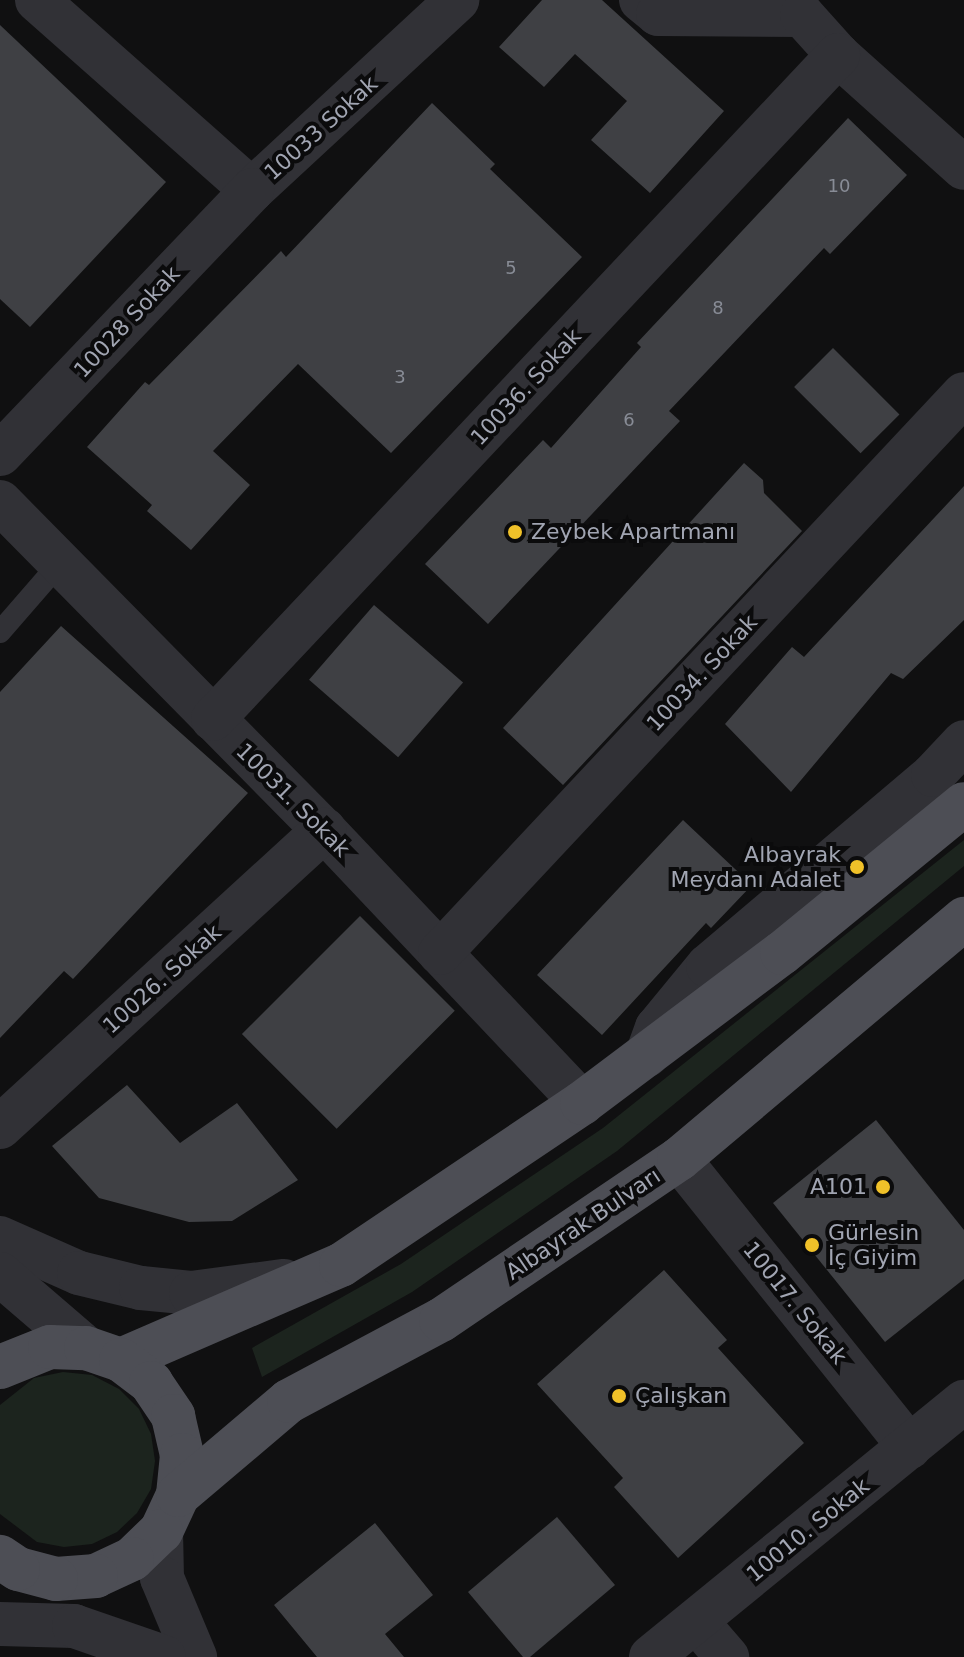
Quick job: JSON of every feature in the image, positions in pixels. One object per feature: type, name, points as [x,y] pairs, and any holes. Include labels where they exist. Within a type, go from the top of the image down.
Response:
[{"type":"main road","points":[[104,1354],[341,1265],[582,1103],[647,1055],[900,856],[948,789]]},
{"type":"main road","name":"Albayrak Bulvarı","points":[[6,1566],[56,1579],[96,1576],[132,1559],[170,1513],[289,1401],[441,1320],[679,1159],[964,919]]},
{"type":"main road","points":[[0,1367],[50,1347],[104,1354],[151,1383],[173,1416],[182,1455],[170,1513]]},
{"type":"street","name":"10033 Sokak","points":[[37,0],[252,190],[457,0]]},
{"type":"street","points":[[641,0],[658,14],[802,15],[838,55],[964,168]]},
{"type":"street","name":"10036. Sokak","points":[[213,719],[838,55]]},
{"type":"street","name":"10028 Sokak","points":[[3,447],[252,190]]},
{"type":"street","name":"10034. Sokak","points":[[440,953],[964,394]]},
{"type":"street","name":"10031. Sokak","points":[[0,502],[324,830],[582,1103]]},
{"type":"street","points":[[647,1055],[657,1028],[708,966],[948,789],[964,742]]},
{"type":"street","name":"10026. Sokak","points":[[0,1127],[324,830]]},
{"type":"street","name":"10017. Sokak","points":[[679,1159],[910,1447]]},
{"type":"street","points":[[0,1238],[79,1273],[191,1293],[249,1288],[341,1265]]},
{"type":"street","points":[[0,1274],[104,1354]]},
{"type":"street","name":"10010. Sokak","points":[[651,1657],[964,1402]]},
{"type":"street","points":[[170,1513],[162,1578],[195,1657]]},
{"type":"street","points":[[75,1577],[178,1657]]},
{"type":"street","points":[[696,1621],[727,1657]]},
{"type":"street","points":[[0,1624],[74,1626],[164,1657]]},
{"type":"lane","points":[[0,632],[60,563]]},
{"type":"shaded area","points":[[964,840],[964,866],[617,1151],[412,1292],[262,1377],[252,1348],[401,1264],[603,1128]]},
{"type":"shaded area","points":[[63,1372],[92,1375],[119,1389],[139,1409],[151,1434],[155,1461],[151,1489],[137,1513],[117,1532],[92,1544],[64,1547],[37,1542],[0,1514],[0,1405],[34,1378]]},
{"type":"building","points":[[542,0],[602,0],[724,111],[650,193],[591,140],[627,101],[575,54],[544,87],[499,47]]},
{"type":"building","points":[[0,25],[166,182],[30,327],[0,299]]},
{"type":"building","points":[[432,103],[495,164],[490,169],[582,257],[391,453],[298,364],[213,451],[250,485],[191,550],[147,511],[152,505],[87,447],[145,382],[149,385],[281,251],[286,257]]},
{"type":"building","points":[[848,118],[907,175],[830,254],[824,248],[669,411],[680,421],[488,624],[425,564],[543,440],[551,448],[641,347],[637,343]]},
{"type":"building","points":[[833,348],[899,414],[861,453],[794,387]]},
{"type":"building","points":[[744,463],[763,480],[764,493],[802,531],[563,785],[503,728]]},
{"type":"building","points":[[964,486],[964,620],[903,679],[891,673],[791,792],[725,724],[792,647],[804,657]]},
{"type":"building","points":[[374,605],[463,682],[398,757],[309,680]]},
{"type":"building","points":[[61,626],[248,793],[73,979],[64,971],[0,1038],[0,692]]},
{"type":"building","points":[[683,820],[752,885],[711,928],[706,923],[602,1035],[537,975]]},
{"type":"building","points":[[360,916],[455,1011],[337,1129],[242,1034]]},
{"type":"building","points":[[127,1085],[180,1143],[237,1103],[298,1180],[232,1221],[189,1222],[99,1198],[52,1146]]},
{"type":"building","points":[[876,1120],[964,1230],[964,1279],[885,1342],[773,1203]]},
{"type":"building","points":[[664,1270],[727,1340],[718,1348],[804,1443],[678,1558],[614,1487],[623,1478],[537,1384]]},
{"type":"building","points":[[557,1517],[615,1585],[530,1657],[523,1657],[468,1592]]},
{"type":"building","points":[[375,1523],[433,1595],[385,1634],[404,1657],[317,1657],[274,1605]]},
{"type":"place","name":"Zeybek Apartmanı","points":[[515,532]]},
{"type":"place","name":"Albayrak Meydanı Adalet","points":[[857,867]]},
{"type":"place","name":"A101","points":[[883,1187]]},
{"type":"place","name":"Gürlesin İç Giyim","points":[[812,1245]]},
{"type":"place","name":"Çalışkan","points":[[619,1396]]}]
